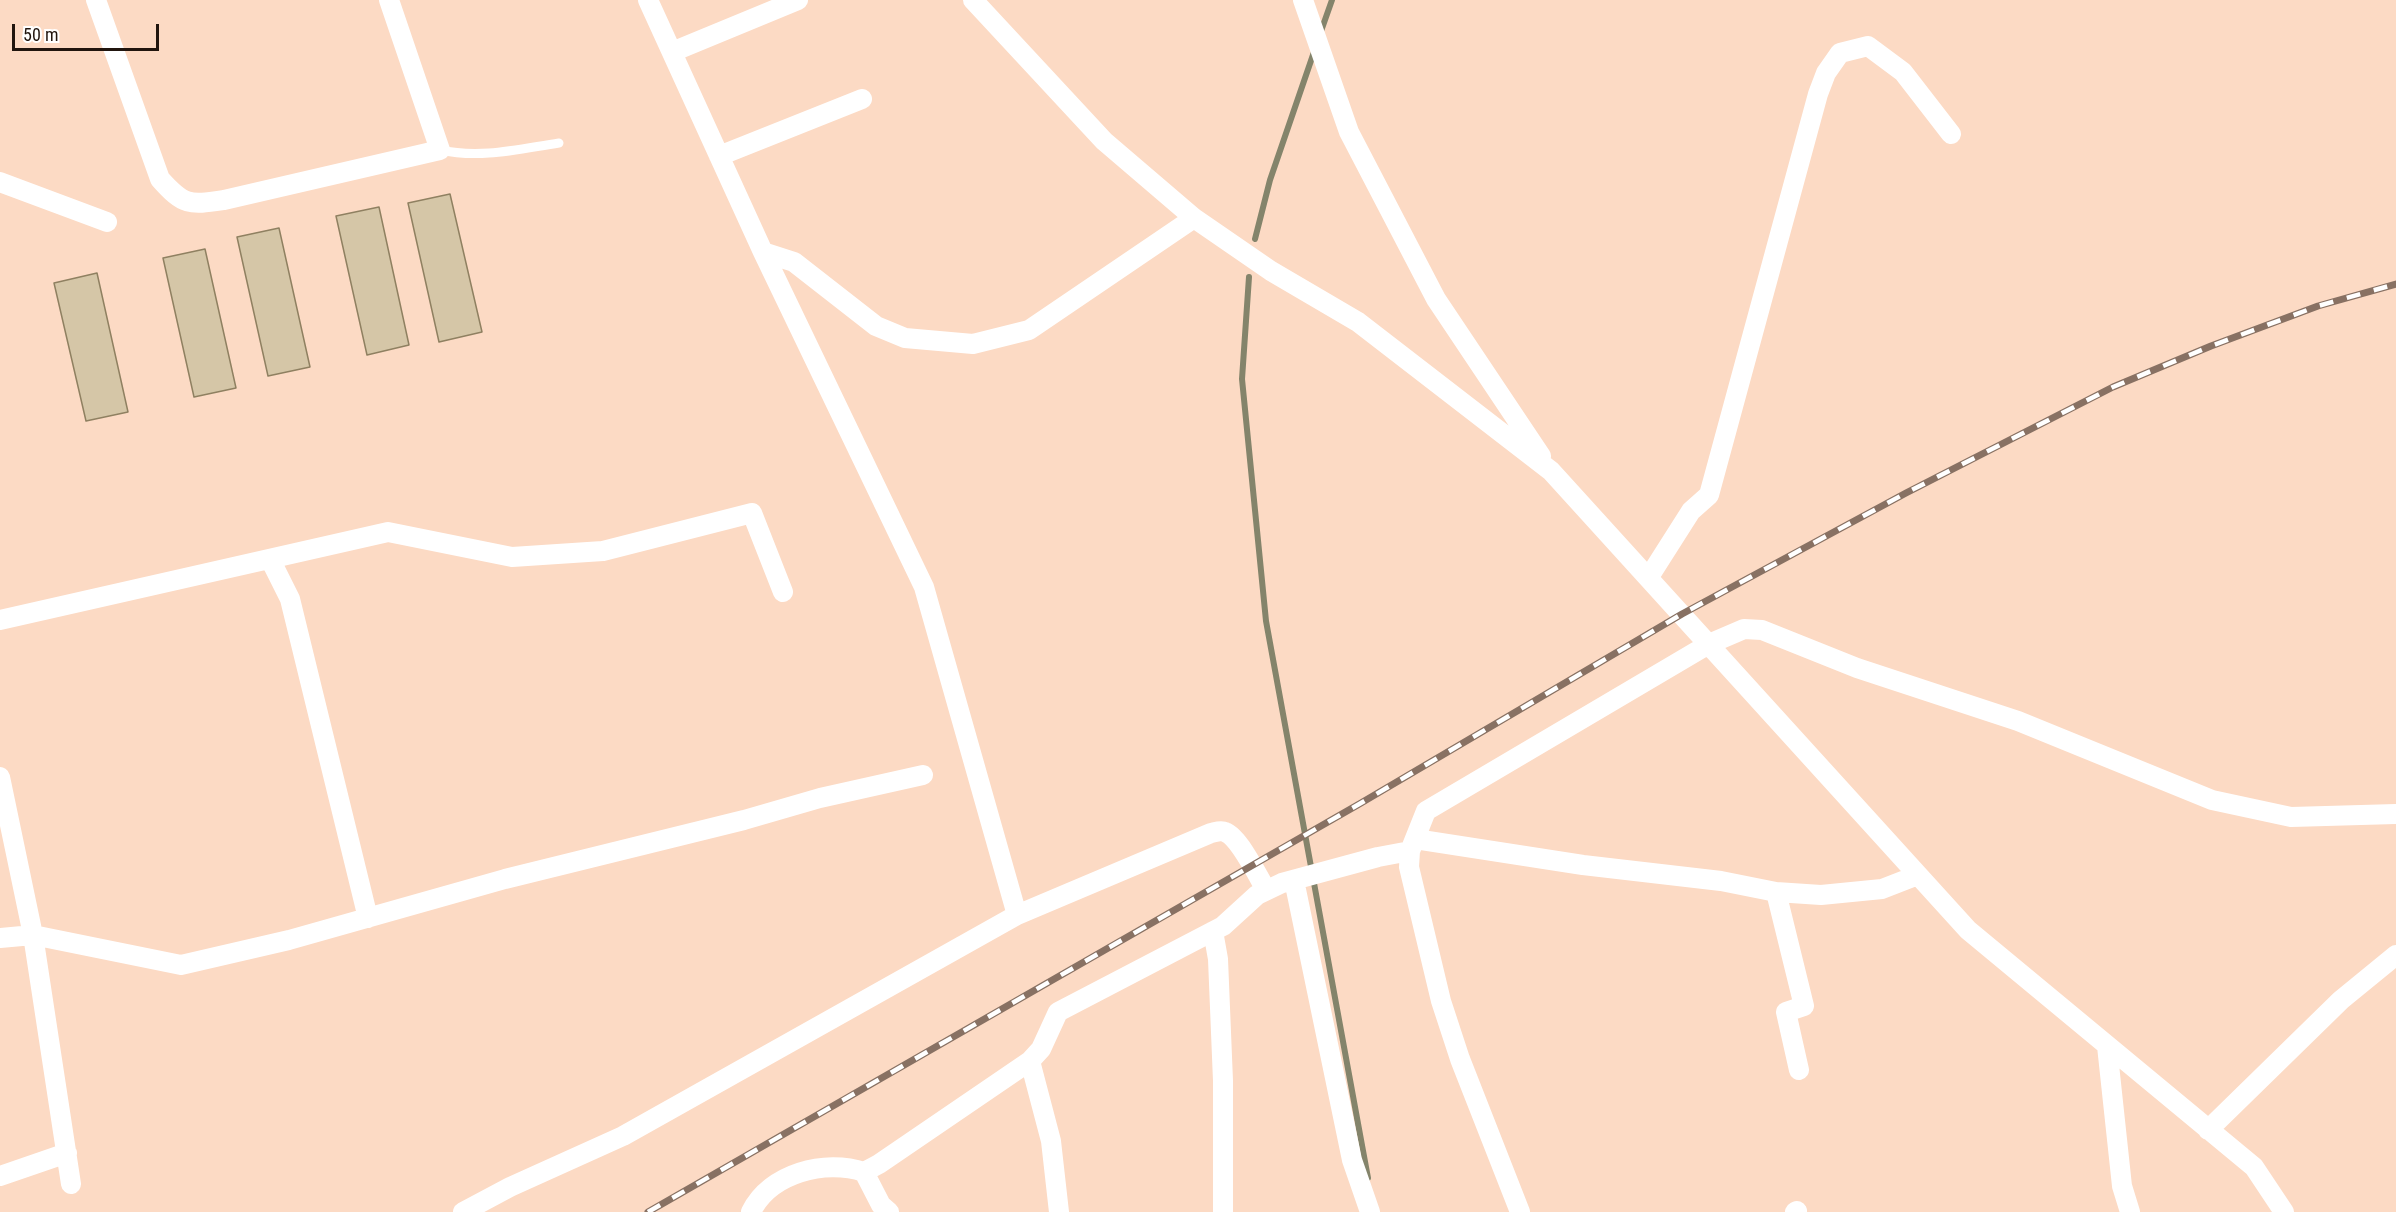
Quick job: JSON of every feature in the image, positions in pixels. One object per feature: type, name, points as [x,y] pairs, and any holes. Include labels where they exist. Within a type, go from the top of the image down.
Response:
[{"type":"street","points":[[96,0],[160,179],[177,198],[191,204],[224,200],[440,150],[389,0]]},
{"type":"street","points":[[648,0],[763,252],[924,587],[1017,915]]},
{"type":"street","points":[[672,52],[798,0]]},
{"type":"street","points":[[973,0],[1104,141],[1194,218],[1271,271],[1358,322],[1551,471]]},
{"type":"street","points":[[1303,0],[1349,132],[1436,299],[1551,471],[1968,930],[2254,1167],[2284,1212]]},
{"type":"street","points":[[1649,577],[1691,511],[1710,495],[1826,73],[1840,53],[1868,46],[1904,72],[1951,134]]},
{"type":"street","points":[[719,156],[862,99]]},
{"type":"street","points":[[0,182],[107,222]]},
{"type":"street","points":[[763,252],[794,262],[876,326],[905,338],[972,344],[1029,330],[1194,218]]},
{"type":"street","points":[[0,620],[388,532],[512,557],[603,550],[752,513],[783,592]]},
{"type":"street","points":[[270,559],[290,599],[368,918]]},
{"type":"street","points":[[1520,1212],[1460,1059],[1441,1001],[1409,867],[1413,845],[1426,811],[1709,644],[1744,629],[1762,630],[1857,668],[2018,721],[2212,800],[2291,817],[2396,814]]},
{"type":"street","points":[[0,938],[33,935],[181,965],[289,940],[505,879],[744,820],[820,798],[923,775]]},
{"type":"street","points":[[0,777],[33,935],[71,1184]]},
{"type":"street","points":[[463,1212],[510,1187],[623,1136],[1017,915],[1211,833],[1223,831],[1240,848],[1266,890]]},
{"type":"street","points":[[864,1172],[1030,1061],[1041,1049],[1058,1012],[1214,931],[1266,890],[1413,845],[1720,881],[1776,892],[1821,895],[1882,889],[1918,875]]},
{"type":"street","points":[[1294,880],[1352,1160],[1371,1212]]},
{"type":"street","points":[[1776,892],[1804,1006],[1786,1012],[1799,1070]]},
{"type":"street","points":[[1214,931],[1218,959],[1223,1081],[1223,1212]]},
{"type":"street","points":[[2208,1130],[2341,1000],[2396,955]]},
{"type":"street","points":[[2107,1046],[2122,1186],[2130,1212]]},
{"type":"street","points":[[1030,1061],[1051,1141],[1059,1212]]},
{"type":"street","points":[[0,1176],[67,1153]]},
{"type":"street","points":[[751,1212],[765,1191],[783,1179],[846,1166],[864,1172],[882,1210]]},
{"type":"lane","points":[[440,150],[465,155],[482,155],[560,143]]},
{"type":"building","points":[[450,194],[482,332],[439,342],[408,203]]},
{"type":"building","points":[[379,207],[409,345],[367,355],[336,216]]},
{"type":"building","points":[[279,228],[310,367],[268,376],[237,237]]},
{"type":"building","points":[[205,249],[236,388],[194,397],[163,258]]},
{"type":"building","points":[[97,273],[128,412],[86,421],[54,283]]},
{"type":"waterway","points":[[1320,34],[1332,0]]},
{"type":"waterway","points":[[1255,239],[1270,180],[1315,49]]},
{"type":"waterway","points":[[1249,277],[1242,379],[1266,621],[1368,1178]]},
{"type":"railway","points":[[648,1212],[1361,803],[1682,614],[1906,493],[2113,387],[2211,346],[2318,306],[2396,284]]}]
